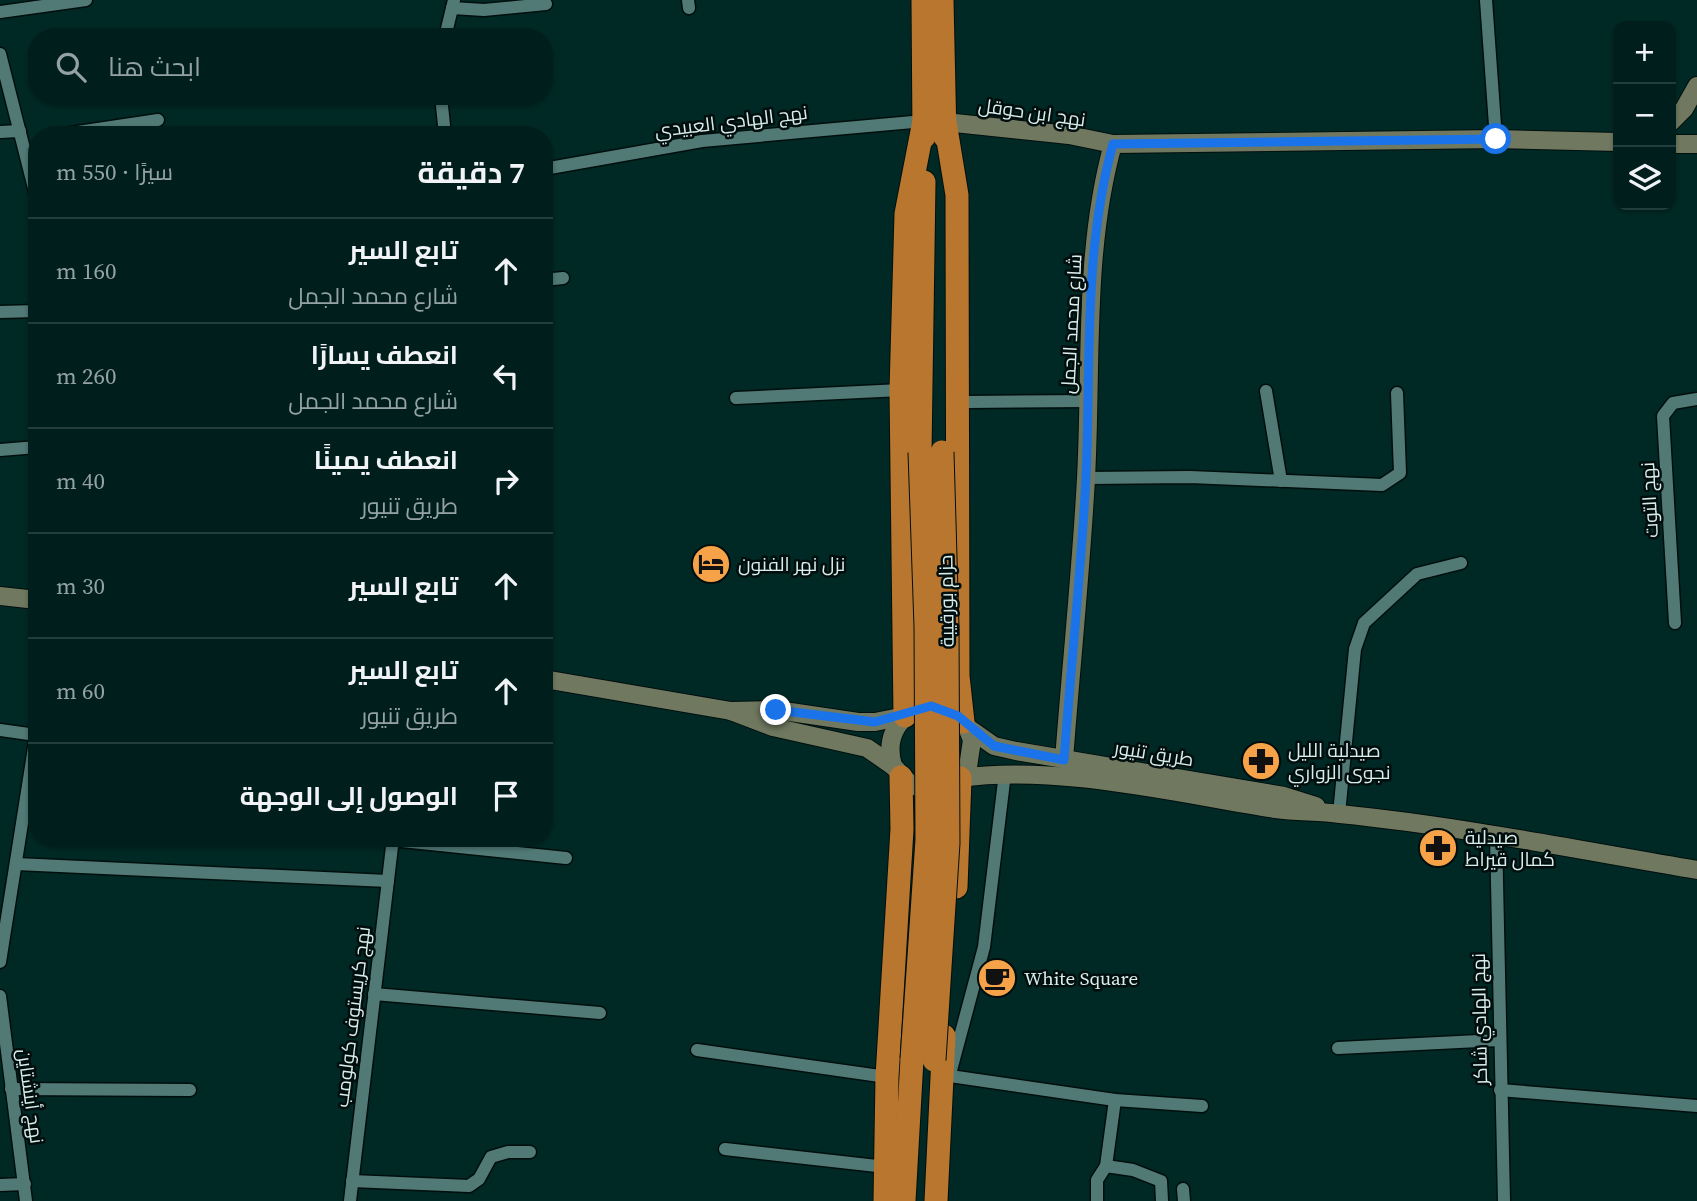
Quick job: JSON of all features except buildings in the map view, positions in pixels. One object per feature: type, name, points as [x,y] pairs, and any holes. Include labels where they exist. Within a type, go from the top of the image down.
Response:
[{"type":"highway","name":"حزام بورقيبة","points":[[923,0],[935,122]]},
{"type":"highway","name":"حزام بورقيبة","points":[[924,1201],[934,1067],[927,841],[926,627],[935,122],[942,0]]},
{"type":"highway","points":[[905,716],[901,390],[906,214],[935,122]]},
{"type":"highway","points":[[935,122],[957,195],[958,676],[965,724]]},
{"type":"highway","points":[[885,1201],[887,1077],[902,829],[897,771]]},
{"type":"highway","points":[[936,1201],[934,1067],[960,841],[960,778]]},
{"type":"highway","name":"حزام بورقيبة","points":[[904,1201],[934,1067]]},
{"type":"main road","points":[[1676,117],[1684,109],[1697,86]]},
{"type":"main road","name":"نهج ابن حوقل","points":[[935,122],[1069,135],[1113,144]]},
{"type":"main road","points":[[1113,144],[1496,139],[1613,142]]},
{"type":"main road","name":"شارع محمد الجمل","points":[[1064,760],[1086,478],[1094,263],[1101,185],[1113,144]]},
{"type":"main road","points":[[1676,144],[1697,144]]},
{"type":"main road","points":[[0,596],[28,599]]},
{"type":"main road","points":[[553,681],[731,711],[776,710],[858,722],[875,722],[905,716],[917,709],[931,706],[945,709],[965,724],[972,754],[960,778],[950,785],[924,789],[867,748],[850,742],[773,727],[731,711]]},
{"type":"main road","points":[[897,771],[890,740],[905,716]]},
{"type":"main road","name":"طريق تنيور","points":[[965,724],[994,746],[1284,796],[1339,814]]},
{"type":"main road","name":"طريق تنيور","points":[[960,778],[1005,773],[1063,776],[1290,811],[1339,814],[1496,836],[1697,870]]},
{"type":"street","points":[[0,12],[86,0]]},
{"type":"street","points":[[1486,0],[1496,139]]},
{"type":"street","points":[[447,28],[453,4],[484,10],[546,4]]},
{"type":"street","points":[[0,54],[28,163]]},
{"type":"street","points":[[442,105],[444,126]]},
{"type":"street","points":[[118,126],[158,120]]},
{"type":"street","name":"نهج الهادي العبيدي","points":[[553,167],[702,141],[935,122]]},
{"type":"street","points":[[0,132],[28,136]]},
{"type":"street","points":[[553,279],[563,278]]},
{"type":"street","points":[[0,313],[28,311]]},
{"type":"street","points":[[736,398],[901,390]]},
{"type":"street","points":[[1266,391],[1281,481]]},
{"type":"street","points":[[1086,478],[1190,477],[1382,485],[1400,473],[1396,393]]},
{"type":"street","name":"نهج التوت","points":[[1675,622],[1663,416],[1673,403],[1697,399]]},
{"type":"street","points":[[967,402],[1088,401]]},
{"type":"street","points":[[0,450],[28,448]]},
{"type":"street","points":[[1339,814],[1356,649],[1364,623],[1417,574],[1461,563]]},
{"type":"street","points":[[0,730],[28,734]]},
{"type":"street","points":[[1005,773],[985,947],[934,1067],[1115,1100],[1202,1106]]},
{"type":"street","points":[[0,962],[28,787]]},
{"type":"street","name":"نهج الهادي شاكر","points":[[1496,836],[1504,1201]]},
{"type":"street","name":"نهج كريستوف كولومب","points":[[350,1201],[392,847]]},
{"type":"street","points":[[466,847],[566,858]]},
{"type":"street","points":[[16,864],[388,881]]},
{"type":"street","points":[[374,994],[600,1013]]},
{"type":"street","name":"نهج أينشتاين","points":[[0,996],[26,1201]]},
{"type":"street","points":[[1338,1048],[1499,1040]]},
{"type":"street","points":[[697,1050],[887,1077]]},
{"type":"street","points":[[11,1089],[190,1090]]},
{"type":"street","points":[[1500,1090],[1697,1106]]},
{"type":"street","points":[[1097,1201],[1097,1181],[1106,1166],[1115,1100]]},
{"type":"street","points":[[724,1149],[886,1167]]},
{"type":"street","points":[[352,1181],[469,1186],[479,1179],[491,1157],[508,1152],[530,1152]]},
{"type":"street","points":[[1106,1166],[1133,1170],[1161,1181],[1162,1201]]},
{"type":"street","points":[[0,1185],[25,1184]]},
{"type":"place","name":"نزل نهر الفنون","points":[[711,564]]},
{"type":"place","name":"صيدلية الليل نجوى الزواري","points":[[1261,761]]},
{"type":"place","name":"صيدلية كمال قيراط","points":[[1438,848]]},
{"type":"place","name":"White Square","points":[[997,978]]},
{"type":"route","points":[[776,710],[875,722],[905,716],[917,709],[931,706],[958,716],[967,727],[994,746],[1064,760],[1086,478],[1091,289],[1101,185],[1113,144],[1496,139]]}]
